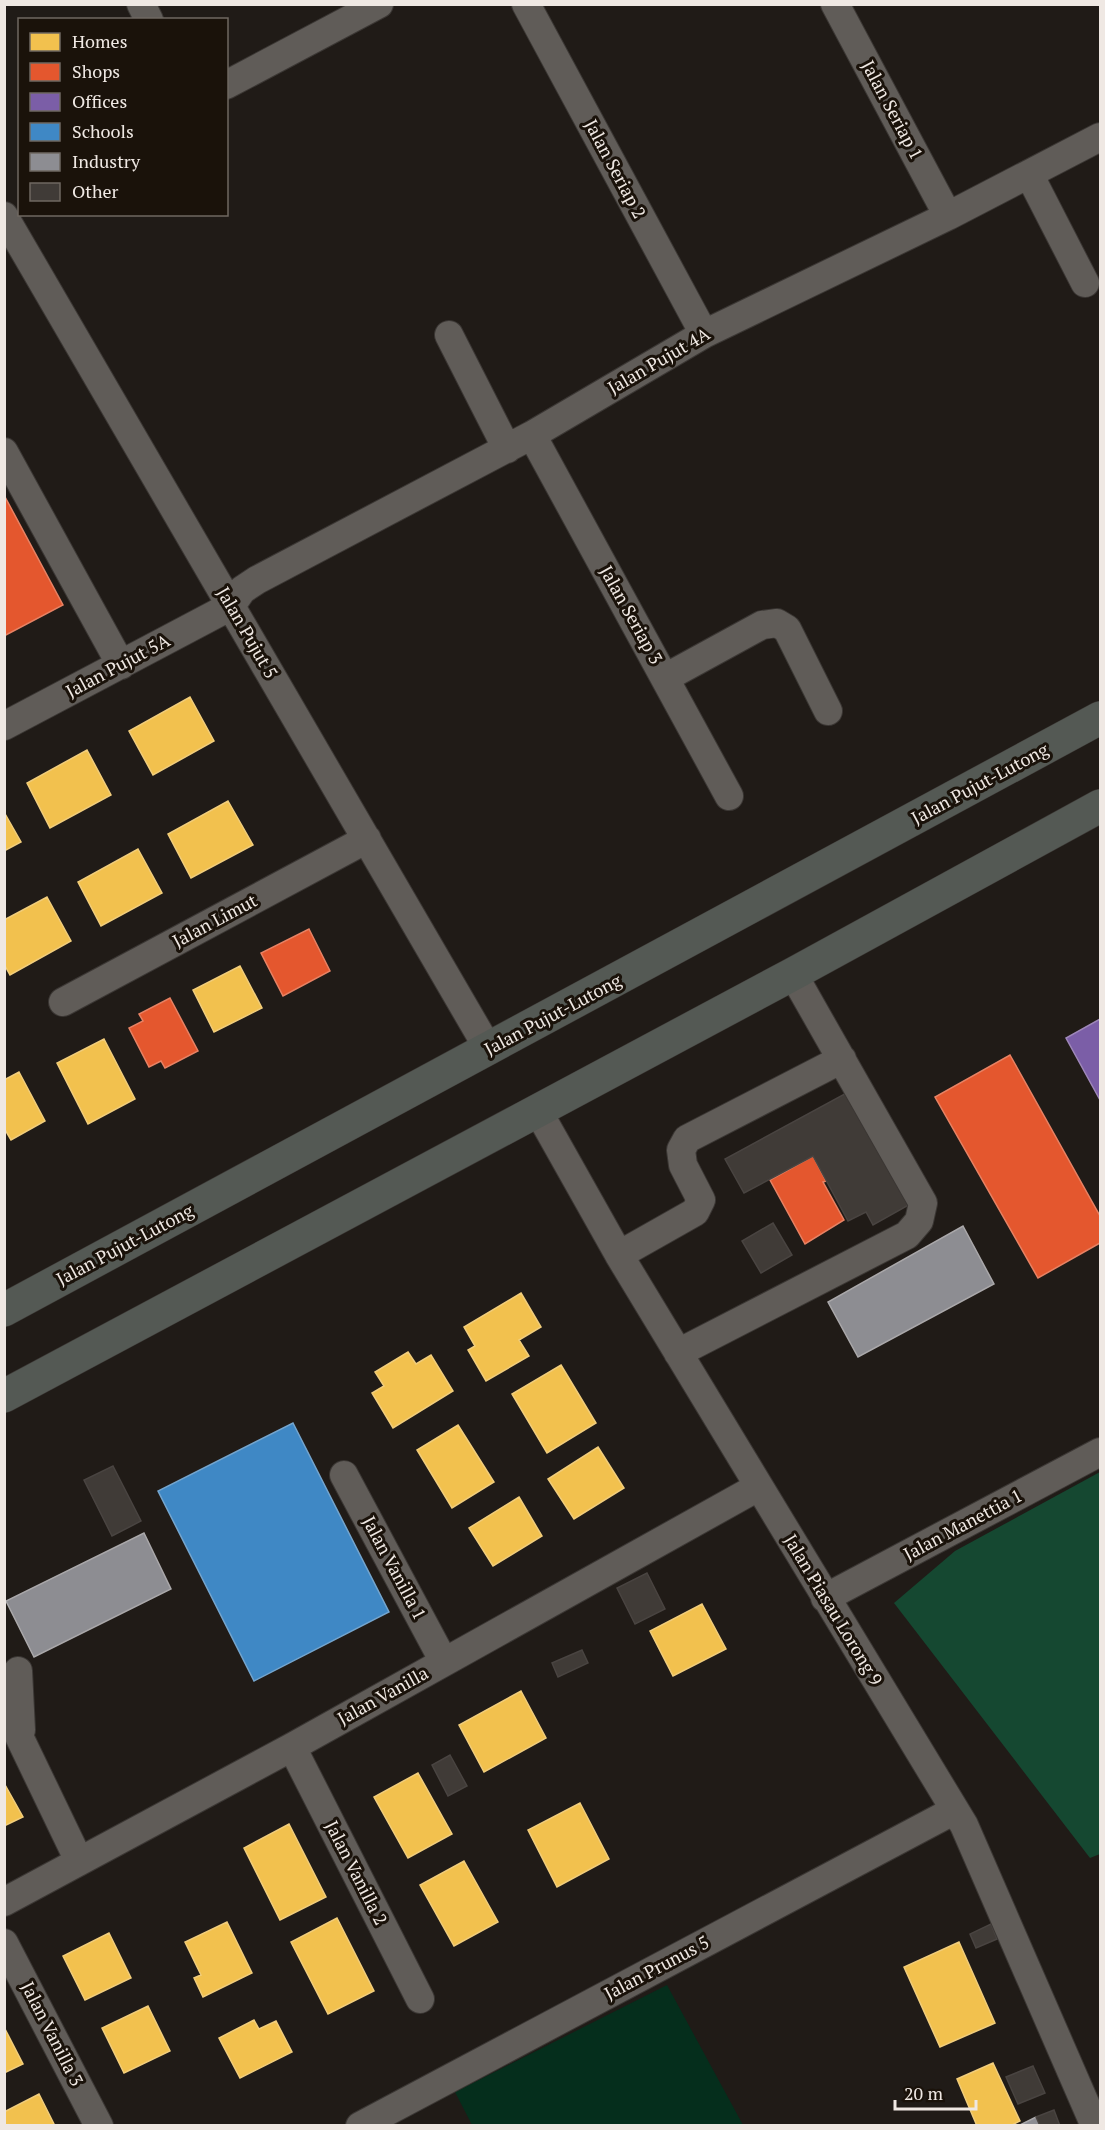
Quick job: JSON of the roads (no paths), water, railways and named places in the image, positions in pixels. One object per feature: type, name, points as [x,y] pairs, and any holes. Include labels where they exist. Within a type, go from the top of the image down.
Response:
[{"type":"highway","name":"Jalan Pujut-Lutong","points":[[4,1310],[1101,718]]},
{"type":"highway","points":[[4,1396],[794,974],[1101,806]]},
{"type":"street","points":[[141,4],[148,18]]},
{"type":"street","points":[[228,84],[379,4]]},
{"type":"street","name":"Jalan Seriap 2","points":[[526,4],[704,334]]},
{"type":"street","name":"Jalan Seriap 1","points":[[835,4],[948,216]]},
{"type":"street","name":"Jalan Pujut 4A","points":[[231,606],[242,590],[257,580],[507,449],[704,334],[948,216],[1101,137]]},
{"type":"street","points":[[1029,174],[1085,283]]},
{"type":"street","points":[[4,215],[18,206]]},
{"type":"street","name":"Jalan Pujut 5","points":[[4,215],[489,1050]]},
{"type":"street","points":[[449,335],[507,449]]},
{"type":"street","name":"Jalan Seriap 3","points":[[532,435],[729,796]]},
{"type":"street","points":[[4,452],[121,665]]},
{"type":"street","name":"Jalan Pujut 5A","points":[[6,722],[121,665],[231,606]]},
{"type":"street","points":[[665,678],[762,625],[777,623],[787,629],[828,711]]},
{"type":"street","name":"Jalan Limut","points":[[63,1002],[367,839]]},
{"type":"street","points":[[678,1353],[907,1235],[919,1221],[923,1203],[794,974]]},
{"type":"street","points":[[619,1255],[695,1212],[699,1206],[701,1200],[683,1165],[681,1150],[687,1139],[842,1059]]},
{"type":"street","name":"Jalan Piasau Lorong 9","points":[[538,1111],[619,1255],[964,1825],[1094,2112]]},
{"type":"street","name":"Jalan Manettia 1","points":[[825,1598],[1101,1452]]},
{"type":"street","name":"Jalan Vanilla 1","points":[[344,1475],[444,1662]]},
{"type":"street","name":"Jalan Vanilla","points":[[4,1902],[292,1747],[758,1487]]},
{"type":"street","points":[[18,1671],[21,1741]]},
{"type":"street","points":[[4,1705],[79,1861]]},
{"type":"street","name":"Jalan Vanilla 2","points":[[292,1747],[420,1999]]},
{"type":"street","name":"Jalan Prunus 5","points":[[360,2126],[955,1810]]},
{"type":"street","name":"Jalan Vanilla 3","points":[[4,1943],[99,2126]]}]
